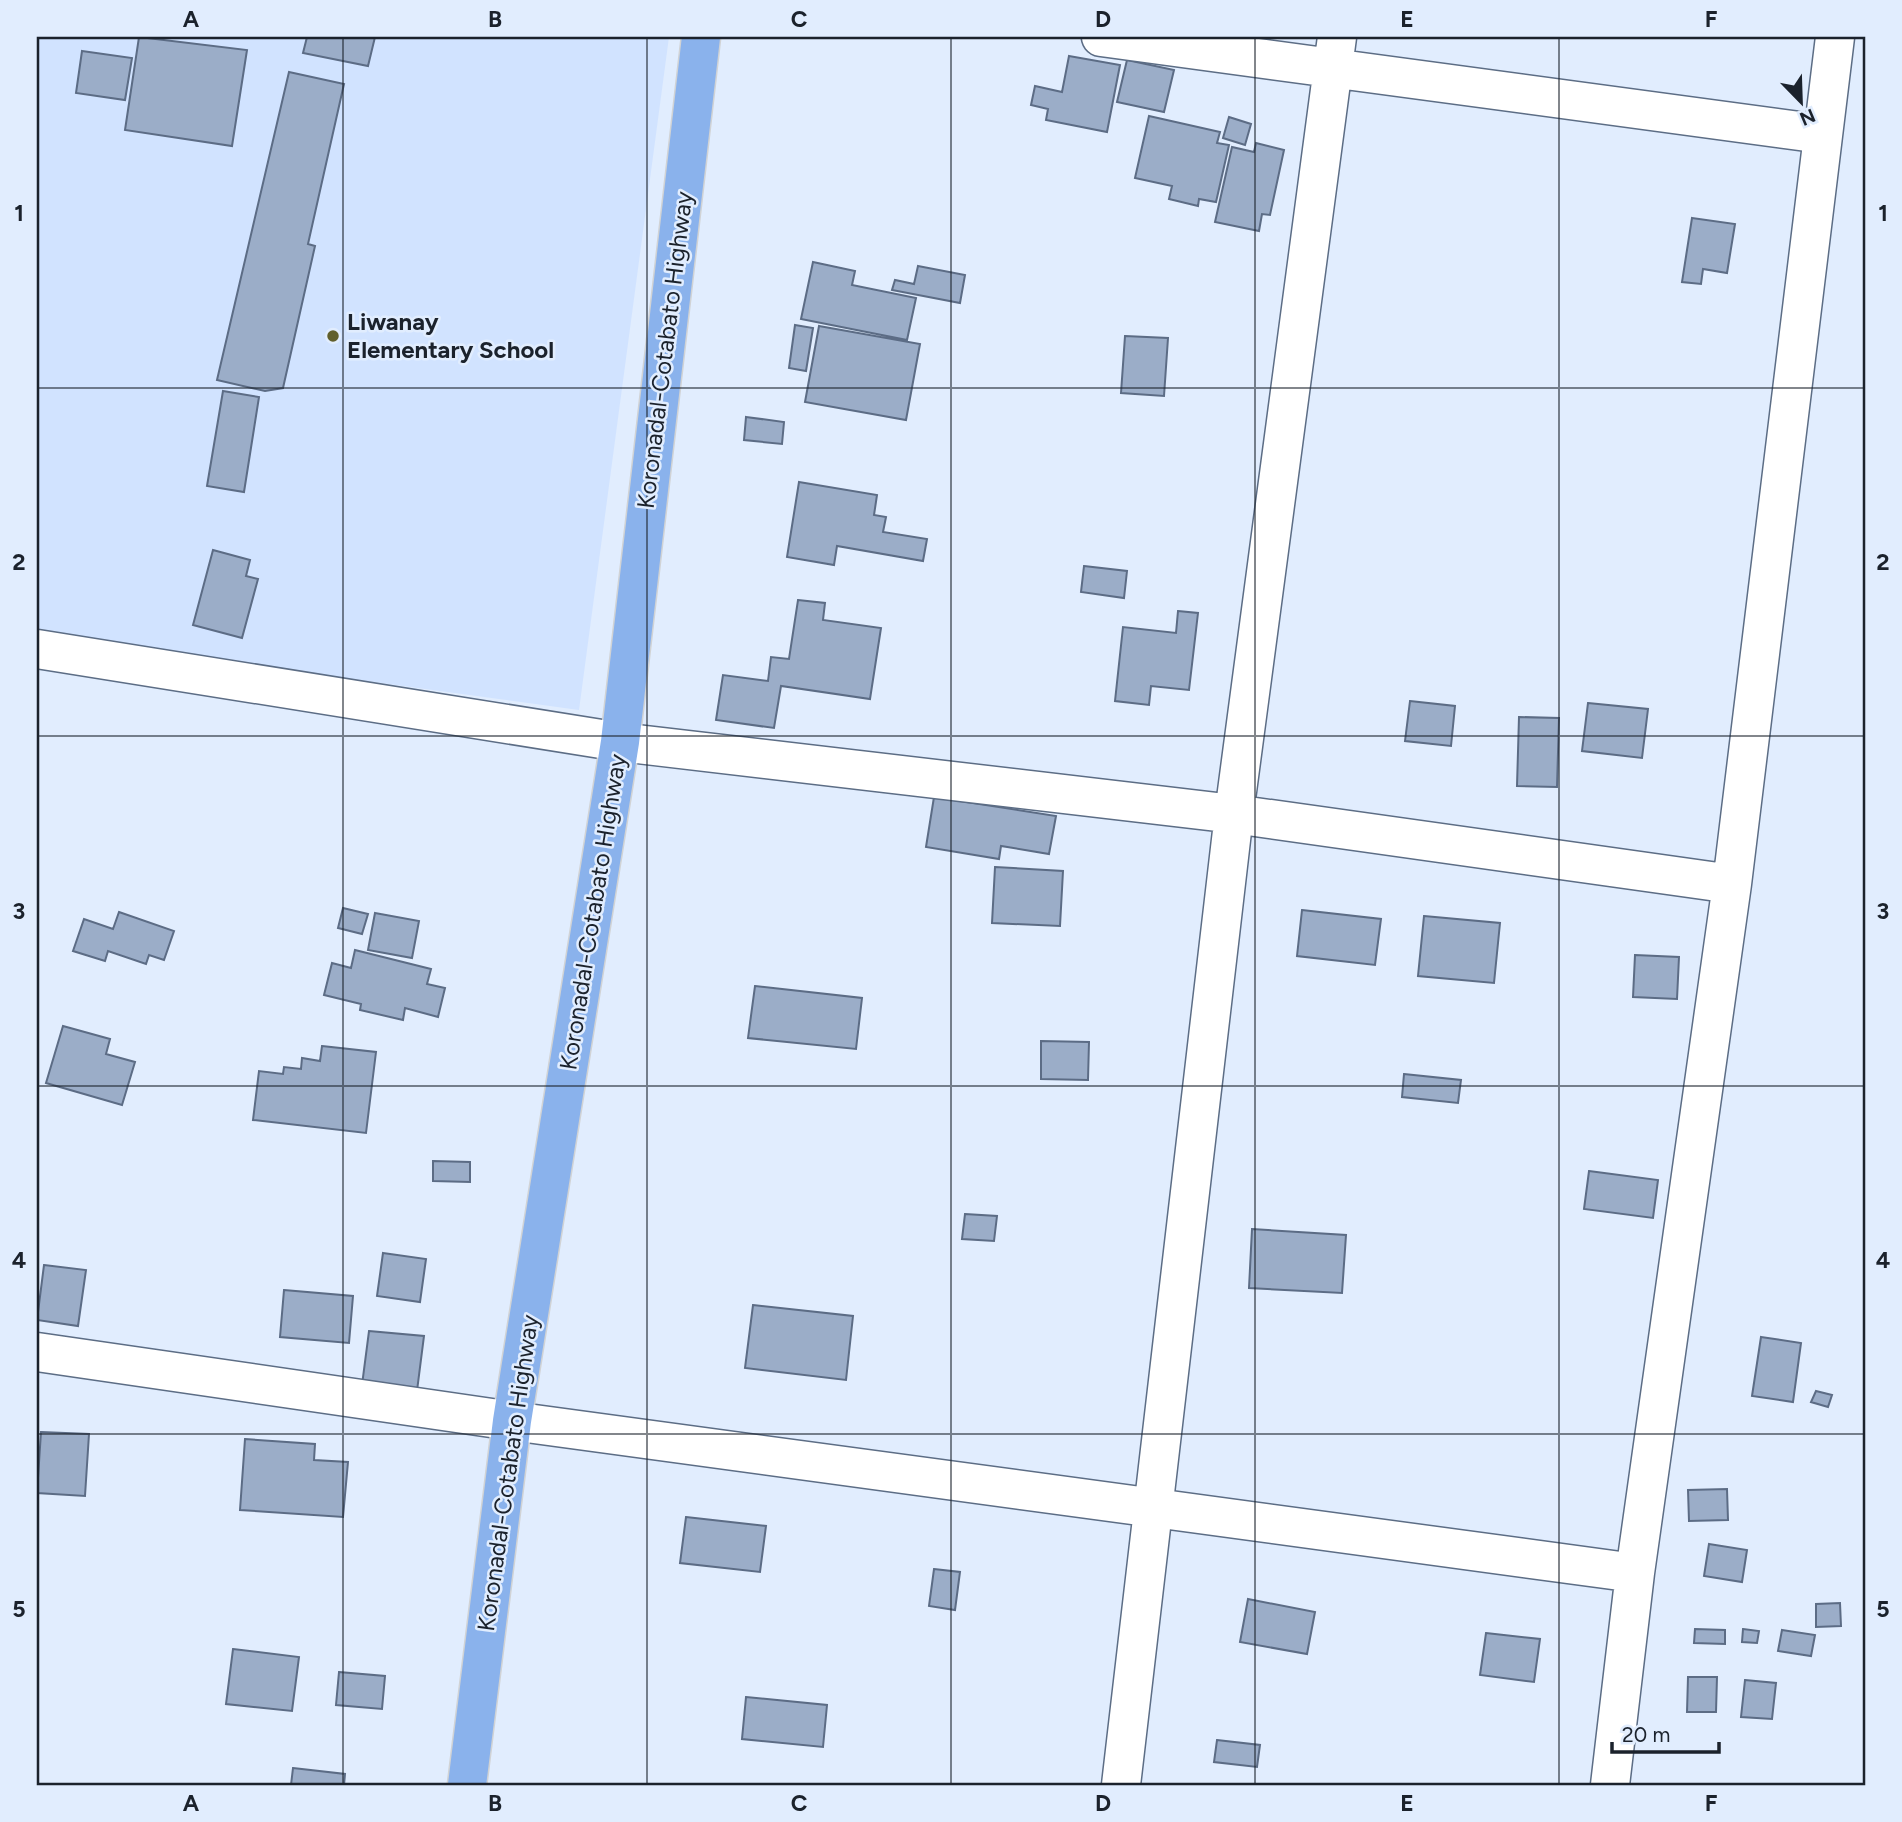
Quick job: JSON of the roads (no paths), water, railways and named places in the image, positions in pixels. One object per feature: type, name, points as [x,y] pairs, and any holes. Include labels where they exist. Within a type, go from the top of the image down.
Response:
[{"type":"highway","name":"Koronadal-Cotabato Highway","points":[[467,1785],[512,1421],[620,742],[701,37]]},
{"type":"street","points":[[1101,37],[1335,53],[1822,134]]},
{"type":"street","points":[[1610,1785],[1634,1573],[1732,884],[1835,37]]},
{"type":"street","points":[[1121,1785],[1234,814],[1335,53]]},
{"type":"street","points":[[37,649],[620,742],[1234,814],[1732,884]]},
{"type":"street","points":[[37,1352],[512,1421],[1634,1573]]},
{"type":"place","name":"Liwanay Elementary School","points":[[333,336]]}]
